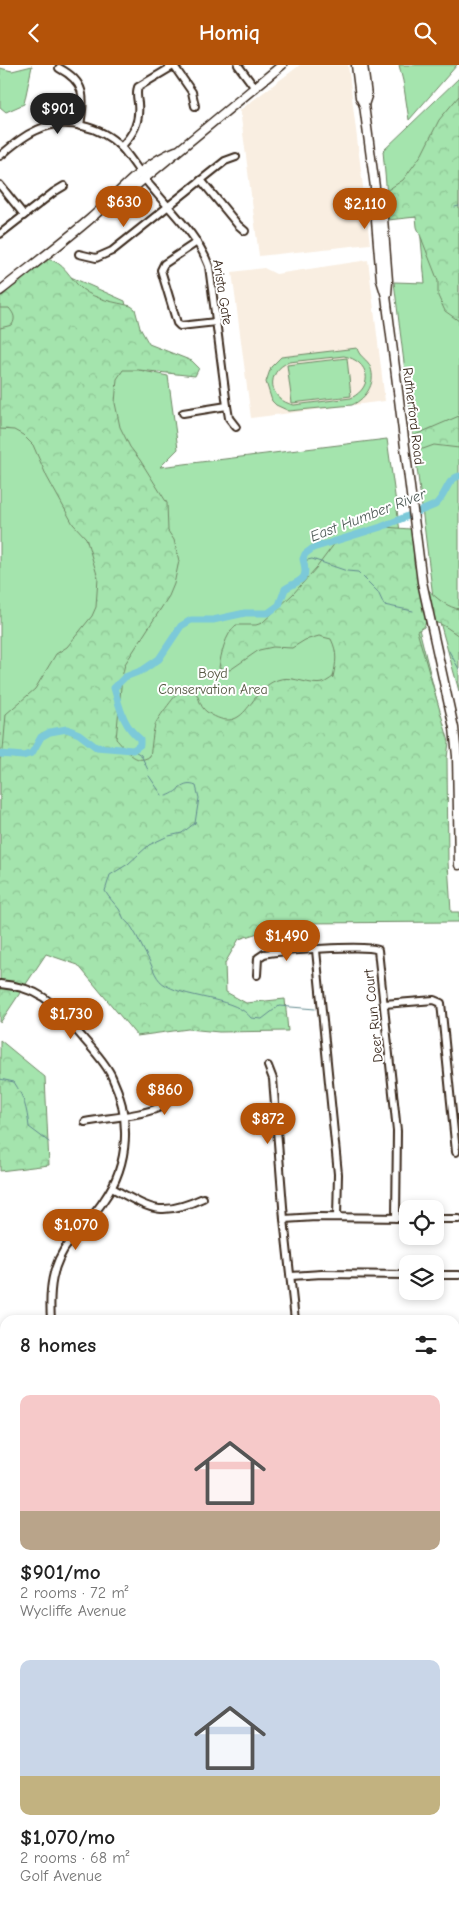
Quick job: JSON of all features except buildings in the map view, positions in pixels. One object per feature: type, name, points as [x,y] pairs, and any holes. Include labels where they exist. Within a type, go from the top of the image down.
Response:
[{"type":"main road","points":[[0,291],[104,207],[121,198],[163,156],[177,150],[282,65]]},
{"type":"main road","name":"Rutherford Road","points":[[356,65],[360,97],[364,105],[378,210],[376,220],[381,280],[386,296],[418,537],[422,581],[454,729],[457,756],[459,865]]},
{"type":"main road","name":"Rutherford Road","points":[[363,65],[367,96],[364,105]]},
{"type":"street","points":[[121,147],[133,133],[138,122],[138,87],[174,65],[192,92],[195,106]]},
{"type":"street","points":[[238,65],[255,88]]},
{"type":"street","points":[[59,68],[72,75],[79,83],[83,96],[80,126]]},
{"type":"street","name":"Arista Gate","points":[[0,156],[25,136],[51,125],[80,126],[101,133],[121,147],[197,242],[209,266],[229,418],[236,427]]},
{"type":"street","points":[[79,254],[96,257],[108,253],[225,161],[236,157]]},
{"type":"street","points":[[201,180],[245,231]]},
{"type":"street","points":[[0,185],[24,215]]},
{"type":"street","points":[[0,234],[64,186]]},
{"type":"street","points":[[197,242],[164,264],[161,270],[177,323],[180,327],[216,322]]},
{"type":"street","points":[[183,413],[227,406]]},
{"type":"street","name":"Deer Run Court","points":[[258,975],[258,958],[260,955],[316,950],[371,948],[378,950],[396,1131],[396,1218]]},
{"type":"street","points":[[316,950],[338,1174],[337,1217]]},
{"type":"street","points":[[0,984],[22,988],[40,995],[57,1008],[112,1076],[124,1109],[124,1153],[112,1188],[104,1201],[69,1242],[56,1265],[50,1285],[51,1315]]},
{"type":"street","points":[[384,1005],[434,1000],[441,1003],[456,1152]]},
{"type":"street","points":[[268,1066],[273,1079],[284,1219],[295,1315]]},
{"type":"street","points":[[85,1122],[145,1113],[171,1099],[188,1083]]},
{"type":"street","points":[[112,1188],[146,1206],[158,1209],[183,1207],[202,1198]]},
{"type":"street","points":[[284,1219],[337,1217],[396,1218]]},
{"type":"street","points":[[444,1219],[459,1219]]},
{"type":"street","points":[[291,1276],[322,1274],[399,1275]]},
{"type":"street","points":[[444,1275],[459,1275]]},
{"type":"shaded area","points":[[300,65],[348,65],[370,244],[259,256],[240,110]]},
{"type":"shaded area","points":[[368,260],[385,401],[251,418],[232,272],[264,268],[276,274]]},
{"type":"green space","points":[[399,65],[457,65],[409,120]]},
{"type":"green space","points":[[32,66],[24,104],[6,112],[0,107],[0,68],[12,71]]},
{"type":"green space","points":[[459,78],[459,691],[433,597],[394,282],[425,283],[419,217],[389,218],[383,151]]},
{"type":"green space","points":[[459,96],[459,321],[445,311],[438,296],[438,281],[417,227],[416,217],[388,220],[384,218],[382,198],[383,193],[403,180],[422,154],[439,120]]},
{"type":"green space","name":"Boyd Conservation Area","points":[[47,259],[63,267],[87,293],[131,306],[135,309],[140,328],[149,344],[192,361],[199,368],[195,376],[123,370],[117,379],[115,403],[120,427],[130,447],[167,503],[168,531],[174,540],[179,561],[174,584],[169,596],[125,664],[116,739],[131,755],[140,759],[150,756],[156,722],[183,688],[191,687],[194,690],[207,712],[221,719],[231,720],[240,716],[261,691],[281,679],[286,678],[318,684],[324,683],[333,677],[336,658],[335,649],[331,639],[319,636],[305,640],[292,648],[273,647],[259,650],[230,670],[219,668],[226,639],[232,629],[236,625],[256,625],[262,623],[293,594],[338,539],[384,527],[410,529],[417,536],[414,563],[420,578],[437,598],[459,609],[459,636],[444,626],[431,622],[426,622],[424,627],[417,631],[449,742],[447,758],[448,862],[451,912],[459,912],[459,922],[300,923],[277,927],[239,939],[225,963],[226,992],[246,1003],[285,999],[288,1031],[219,1032],[188,1029],[137,1036],[78,965],[46,954],[0,1023],[0,760],[3,750],[6,714],[35,689],[56,654],[67,647],[92,616],[96,607],[98,578],[86,538],[73,524],[47,477],[33,445],[23,435],[14,430],[0,429],[0,328],[12,325],[14,318],[9,308],[0,308],[0,296]]},
{"type":"green space","name":"Boyd Conservation Area","points":[[46,266],[125,301],[139,370],[168,376],[178,449],[160,467],[387,439],[407,581],[447,741],[0,894],[0,301]]},
{"type":"green space","points":[[357,348],[369,364],[372,383],[362,398],[352,405],[289,411],[272,401],[266,382],[271,367],[281,357]],"holes":[[[344,356],[352,359],[364,368],[366,381],[359,393],[351,398],[294,405],[279,398],[275,392],[273,379],[276,372],[289,362]]]},
{"type":"green space","points":[[347,358],[351,396],[292,403],[287,365]]},
{"type":"green space","points":[[459,416],[459,448],[434,445],[423,449],[419,448],[415,435]]},
{"type":"green space","points":[[0,1040],[45,1077],[49,1165],[0,1171]]},
{"type":"waterway","points":[[455,207],[459,206]]},
{"type":"waterway","name":"East Humber River","points":[[0,754],[23,756],[32,753],[41,737],[50,732],[67,729],[79,734],[96,747],[133,750],[140,745],[140,739],[126,722],[114,688],[125,677],[143,670],[159,659],[181,626],[191,620],[213,620],[245,613],[268,613],[279,605],[285,589],[302,579],[305,572],[303,559],[305,554],[313,548],[381,527],[435,505],[451,481],[459,476]]},
{"type":"waterway","points":[[303,561],[312,559],[347,571],[358,572],[378,592],[384,605],[413,611]]},
{"type":"waterway","points":[[449,651],[459,669]]},
{"type":"waterway","points":[[133,750],[141,755],[148,770]]},
{"type":"waterway","points":[[149,776],[162,795]]},
{"type":"waterway","points":[[166,796],[184,786],[191,785],[196,786],[199,798],[195,823],[182,833],[169,836]]},
{"type":"waterway","points":[[166,837],[149,845],[128,864],[110,875],[105,891],[134,931],[160,981],[167,986],[188,994],[235,1006],[251,1018],[262,1019],[279,1006],[315,1009]]},
{"type":"waterway","points":[[0,1079],[14,1082],[24,1103],[29,1127],[49,1142]]}]
